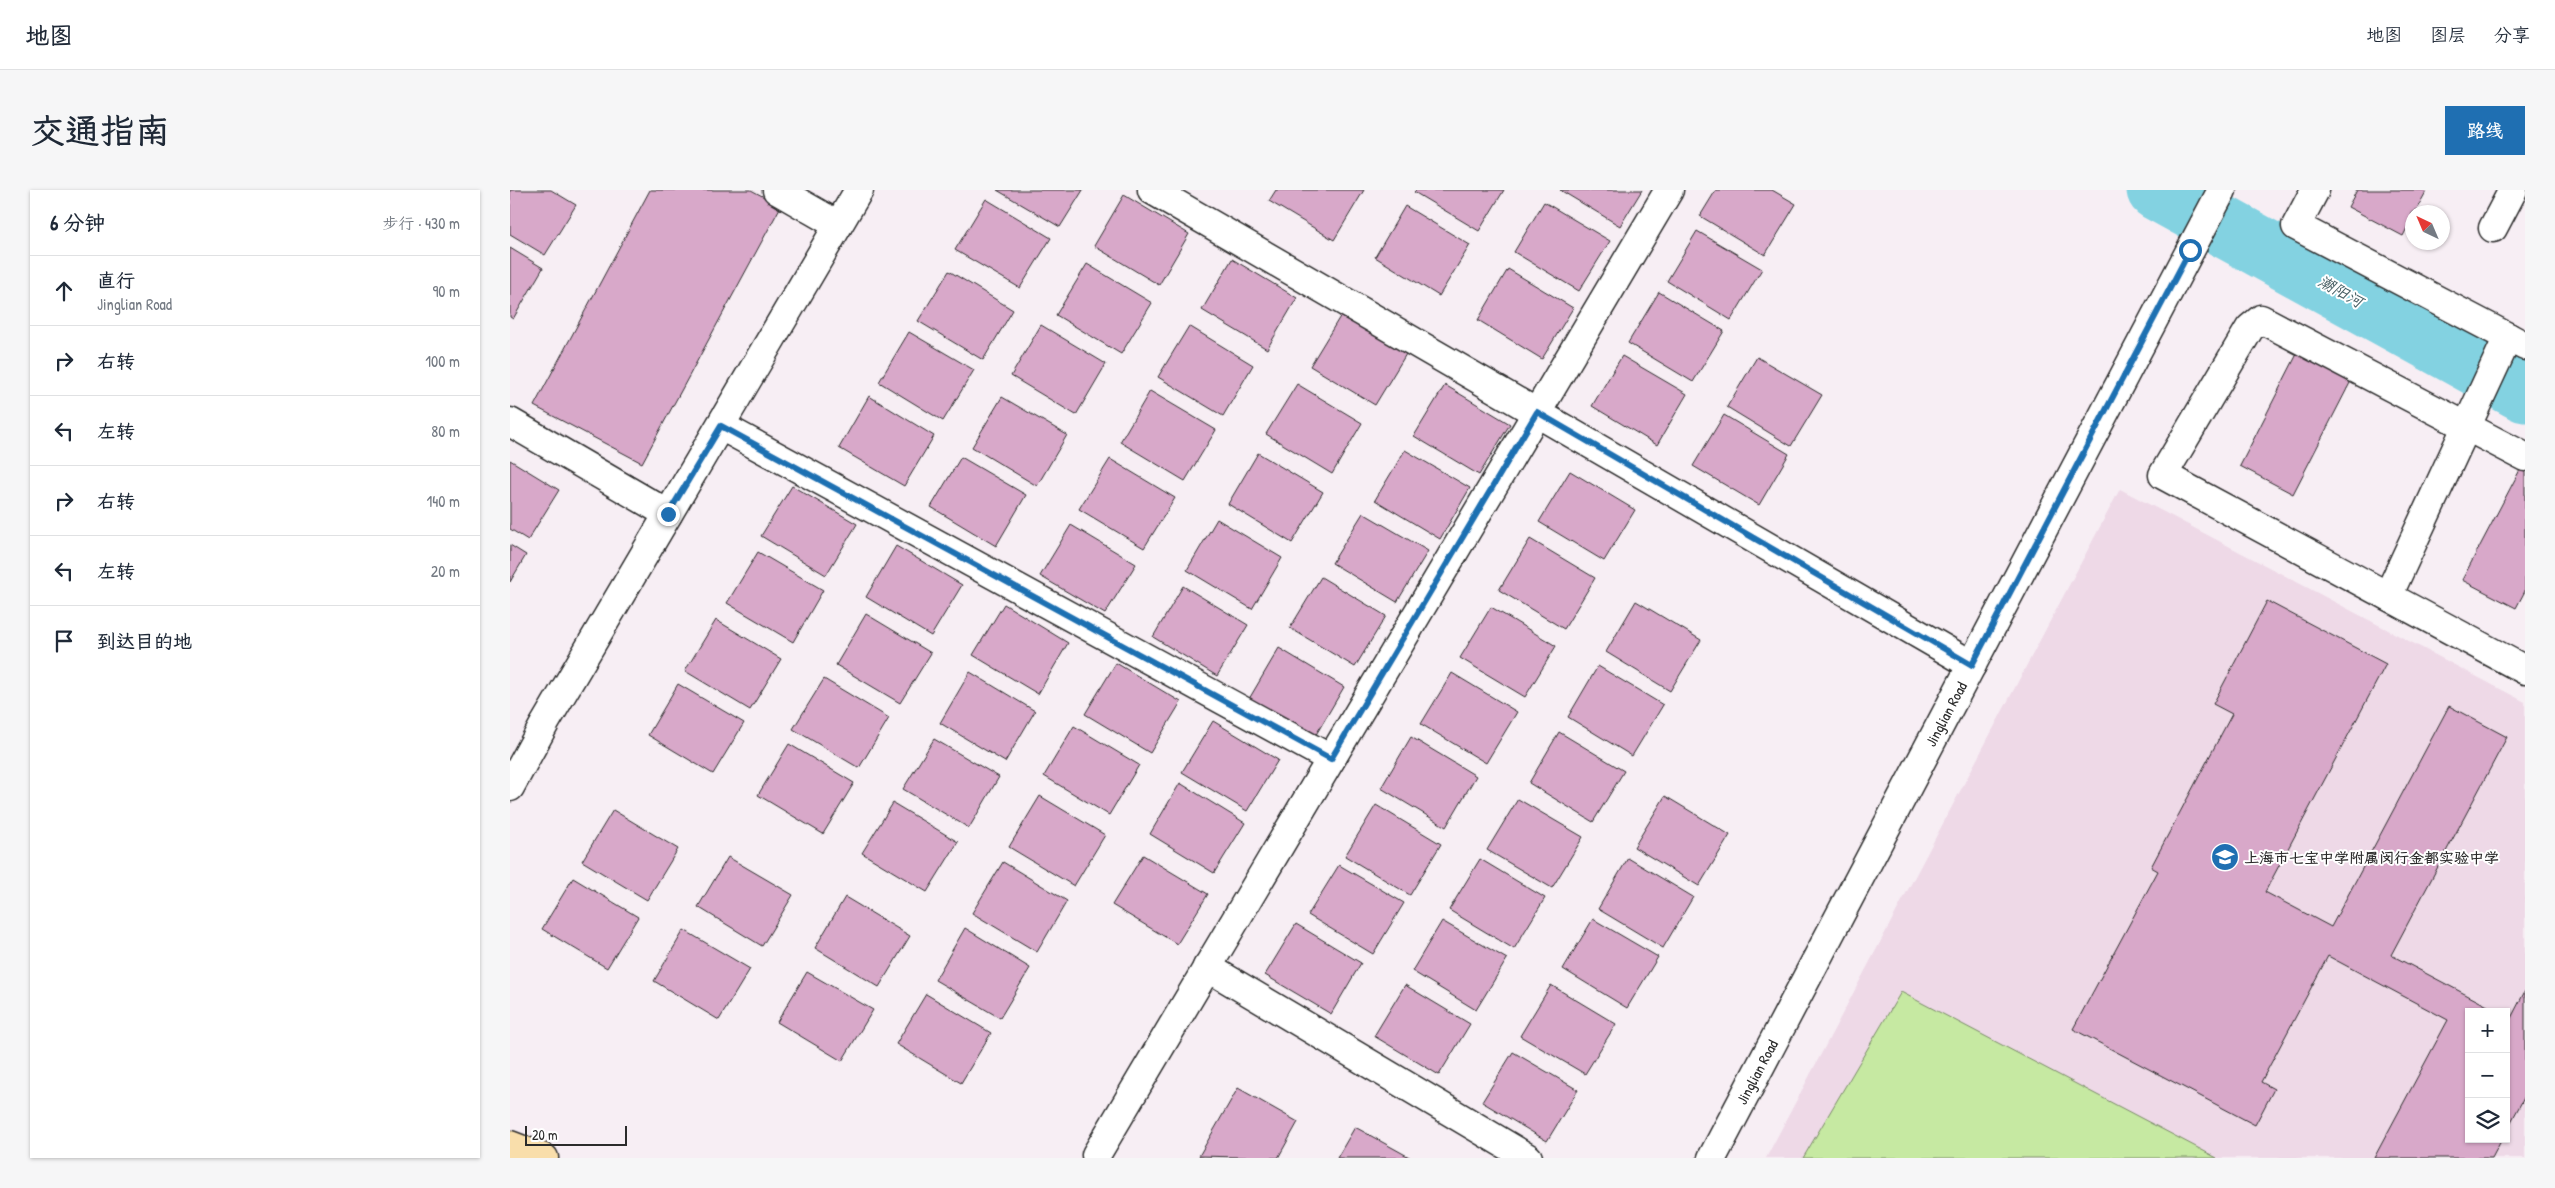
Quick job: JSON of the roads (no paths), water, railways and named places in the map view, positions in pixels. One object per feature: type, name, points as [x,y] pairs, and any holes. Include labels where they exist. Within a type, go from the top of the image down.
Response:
[{"type":"main road","points":[[510,1145],[544,1158]]},
{"type":"street","points":[[776,190],[838,226]]},
{"type":"street","points":[[510,787],[859,190]]},
{"type":"street","points":[[1152,190],[1972,665]]},
{"type":"street","points":[[1096,1155],[1669,190]]},
{"type":"street","points":[[2315,190],[2296,226],[2516,342],[2469,419],[2388,596]]},
{"type":"street","points":[[2493,228],[2513,190]]},
{"type":"street","name":"Jinglian Road","points":[[1712,1158],[2221,191]]},
{"type":"street","points":[[2525,457],[2469,419],[2261,319],[2250,328],[2163,475],[2525,670]]},
{"type":"street","points":[[510,422],[668,514]]},
{"type":"street","points":[[721,426],[1331,759]]},
{"type":"street","points":[[1207,967],[1528,1158]]},
{"type":"waterway","name":"潮阳河","points":[[2157,190],[2525,392]]},
{"type":"place","name":"上海市七宝中学附属闵行金都实验中学","points":[[2225,857]]}]
